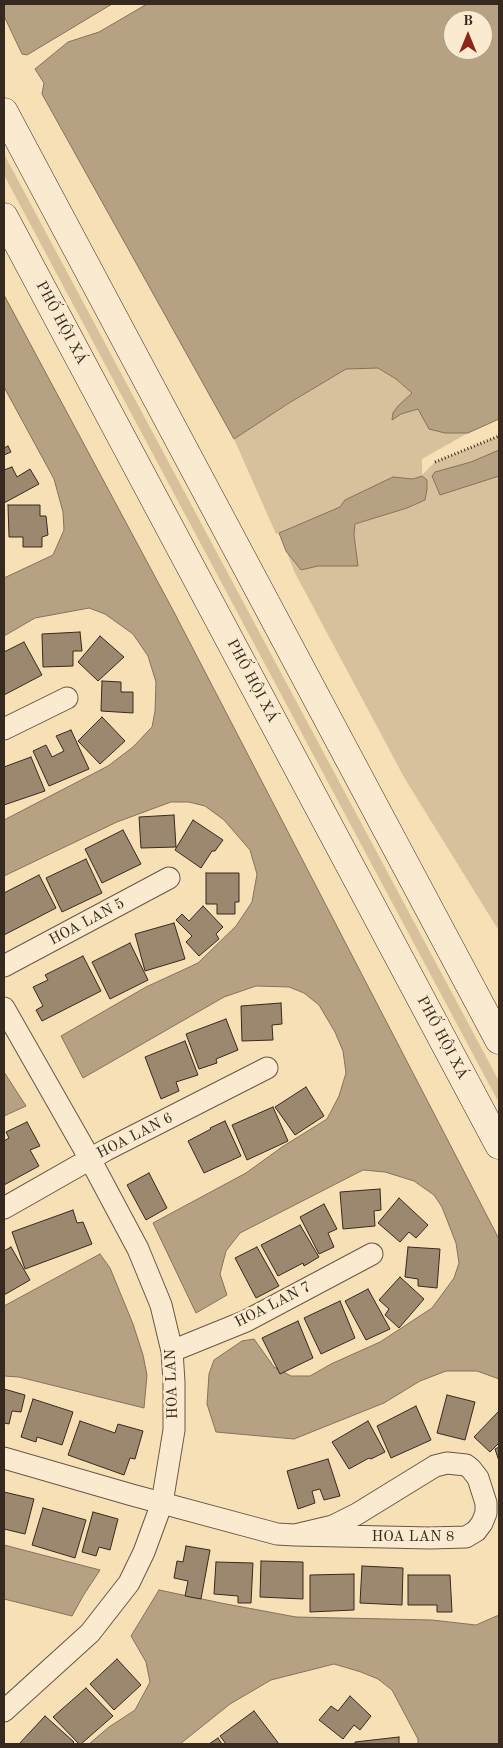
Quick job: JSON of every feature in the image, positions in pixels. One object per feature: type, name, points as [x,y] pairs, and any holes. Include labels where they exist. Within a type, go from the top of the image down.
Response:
[{"type":"main road","points":[[4,112],[499,1040]]},
{"type":"main road","name":"PHỐ HỘI XÁ","points":[[4,217],[499,1144]]},
{"type":"street","points":[[4,729],[67,698]]},
{"type":"street","name":"HOA LAN 5","points":[[4,966],[169,878]]},
{"type":"street","name":"HOA LAN","points":[[4,1008],[90,1159],[138,1249],[161,1306],[172,1351],[174,1382],[174,1430],[162,1503],[144,1552],[128,1583],[90,1633],[4,1711]]},
{"type":"street","name":"HOA LAN 6","points":[[4,1208],[90,1159],[267,1068]]},
{"type":"street","name":"HOA LAN 7","points":[[172,1351],[246,1321],[372,1254]]},
{"type":"street","name":"HOA LAN 8","points":[[4,1458],[277,1534],[295,1535],[430,1538],[466,1536],[476,1531],[482,1523],[486,1513],[486,1504],[478,1478],[472,1470],[466,1465],[447,1463],[435,1466],[357,1514],[333,1526],[295,1535]]},
{"type":"path","points":[[435,462],[499,436]]},
{"type":"shaded area","points":[[4,4],[112,4],[27,55],[22,54],[4,16]]},
{"type":"shaded area","points":[[147,4],[499,4],[499,419],[468,433],[445,433],[429,429],[418,409],[401,414],[392,420],[393,413],[398,406],[412,393],[396,379],[378,368],[346,369],[234,439],[42,94],[44,83],[35,69],[68,42],[99,32]]},
{"type":"shaded area","points":[[4,154],[499,1081],[499,1103],[4,175]]},
{"type":"shaded area","points":[[4,295],[175,614],[499,1239],[499,1379],[477,1371],[446,1371],[420,1381],[384,1403],[294,1439],[216,1432],[207,1404],[209,1374],[214,1360],[242,1341],[254,1339],[274,1367],[291,1376],[310,1376],[331,1364],[380,1342],[432,1308],[454,1278],[459,1263],[456,1243],[442,1207],[434,1195],[414,1181],[385,1172],[363,1170],[240,1233],[226,1251],[220,1274],[227,1295],[196,1313],[153,1223],[246,1173],[282,1147],[327,1119],[339,1096],[346,1073],[343,1051],[335,1032],[319,1005],[304,993],[289,987],[256,986],[224,997],[83,1078],[61,1036],[146,987],[198,963],[236,926],[252,902],[257,874],[250,850],[224,820],[205,806],[189,802],[171,802],[117,822],[4,876],[4,820],[108,766],[133,747],[152,727],[155,711],[156,682],[148,656],[133,634],[105,614],[89,608],[35,618],[4,636],[4,578],[53,555],[64,530],[63,512],[54,479],[4,387]]},
{"type":"shaded area","points":[[378,368],[396,379],[412,393],[398,406],[401,414],[418,409],[445,433],[468,433],[422,459],[422,475],[435,462],[499,436],[499,931],[405,779],[295,573],[286,551],[301,570],[318,566],[358,566],[354,535],[355,524],[407,508],[425,500],[422,476],[413,479],[392,477],[341,507],[276,534],[234,439],[346,369]]},
{"type":"shaded area","points":[[499,450],[499,476],[440,495],[432,476],[435,472],[471,462]]},
{"type":"shaded area","points":[[422,476],[427,480],[425,500],[407,508],[355,524],[354,535],[358,566],[318,566],[301,570],[286,551],[279,533],[340,507],[345,500],[393,477],[413,479]]},
{"type":"shaded area","points":[[4,1072],[26,1106],[4,1116]]},
{"type":"shaded area","points":[[100,1254],[110,1268],[133,1324],[143,1355],[147,1375],[144,1408],[19,1377],[4,1376],[4,1306]]},
{"type":"shaded area","points":[[4,1545],[100,1570],[72,1616],[4,1599]]},
{"type":"shaded area","points":[[159,1590],[296,1617],[432,1620],[476,1625],[499,1615],[499,1744],[418,1744],[418,1739],[392,1690],[378,1679],[334,1664],[271,1680],[230,1704],[180,1744],[89,1744],[109,1727],[135,1710],[150,1682],[146,1662],[131,1636]]},
{"type":"building","points":[[8,446],[11,452],[4,455],[4,448]]},
{"type":"building","points":[[12,467],[17,477],[30,469],[39,484],[4,503],[4,470]]},
{"type":"building","points":[[8,505],[40,505],[40,516],[46,516],[48,535],[42,537],[42,547],[23,547],[23,537],[9,537]]},
{"type":"building","points":[[80,632],[82,651],[73,651],[73,666],[43,667],[42,634]]},
{"type":"building","points":[[100,636],[124,657],[98,681],[78,662]]},
{"type":"building","points":[[24,642],[42,675],[4,695],[4,652]]},
{"type":"building","points":[[102,681],[121,682],[121,692],[133,692],[133,713],[101,711]]},
{"type":"building","points":[[102,717],[125,741],[100,764],[78,741]]},
{"type":"building","points":[[71,730],[89,769],[49,786],[33,751],[46,745],[52,757],[64,751],[56,736]]},
{"type":"building","points":[[31,757],[45,791],[4,805],[4,767]]},
{"type":"building","points":[[174,815],[176,847],[141,848],[139,817]]},
{"type":"building","points":[[193,820],[223,840],[215,851],[212,851],[201,868],[175,850]]},
{"type":"building","points":[[123,830],[141,864],[102,883],[85,849]]},
{"type":"building","points":[[86,859],[102,893],[62,912],[46,878]]},
{"type":"building","points":[[206,873],[239,873],[239,902],[235,902],[235,914],[217,914],[217,904],[206,904]]},
{"type":"building","points":[[39,875],[56,908],[4,935],[4,893]]},
{"type":"building","points":[[203,906],[223,927],[216,934],[219,939],[199,956],[186,942],[192,936],[176,920],[182,914],[189,921]]},
{"type":"building","points":[[174,923],[185,959],[145,971],[135,934]]},
{"type":"building","points":[[130,943],[148,980],[110,999],[92,962]]},
{"type":"building","points":[[83,956],[101,991],[42,1021],[36,1010],[43,1006],[33,987],[48,980],[45,975]]},
{"type":"building","points":[[281,1003],[282,1024],[272,1025],[273,1040],[242,1041],[241,1006]]},
{"type":"building","points":[[226,1019],[238,1050],[216,1059],[217,1063],[199,1069],[186,1034]]},
{"type":"building","points":[[185,1041],[198,1075],[176,1082],[179,1091],[161,1099],[145,1057]]},
{"type":"building","points":[[306,1087],[324,1116],[295,1135],[275,1107]]},
{"type":"building","points":[[273,1107],[288,1141],[247,1160],[232,1125]]},
{"type":"building","points":[[225,1121],[241,1156],[204,1173],[188,1141]]},
{"type":"building","points":[[27,1122],[40,1146],[30,1150],[39,1166],[4,1185],[4,1141],[9,1138],[6,1132]]},
{"type":"building","points":[[149,1173],[167,1208],[146,1220],[127,1185]]},
{"type":"building","points":[[380,1189],[381,1210],[374,1211],[375,1226],[343,1229],[340,1192]]},
{"type":"building","points":[[399,1198],[428,1225],[416,1238],[409,1232],[400,1242],[378,1223]]},
{"type":"building","points":[[324,1204],[337,1229],[328,1233],[334,1247],[319,1254],[300,1217]]},
{"type":"building","points":[[73,1210],[77,1223],[83,1222],[92,1244],[25,1269],[12,1232]]},
{"type":"building","points":[[300,1225],[319,1257],[304,1266],[303,1263],[278,1276],[261,1245]]},
{"type":"building","points":[[11,1247],[30,1280],[4,1295],[4,1251]]},
{"type":"building","points":[[257,1247],[279,1286],[256,1298],[235,1258]]},
{"type":"building","points":[[408,1247],[440,1249],[437,1288],[418,1286],[418,1279],[405,1277]]},
{"type":"building","points":[[400,1277],[424,1299],[399,1328],[385,1315],[389,1309],[379,1300]]},
{"type":"building","points":[[368,1289],[390,1329],[366,1340],[345,1301]]},
{"type":"building","points":[[340,1301],[355,1338],[321,1354],[304,1318]]},
{"type":"building","points":[[298,1321],[313,1358],[280,1374],[262,1338]]},
{"type":"building","points":[[4,1389],[25,1395],[21,1412],[12,1411],[9,1424],[4,1423]]},
{"type":"building","points":[[447,1395],[475,1402],[465,1440],[437,1433]]},
{"type":"building","points":[[33,1399],[73,1412],[62,1445],[37,1437],[36,1442],[21,1437]]},
{"type":"building","points":[[416,1406],[431,1440],[391,1458],[377,1426]]},
{"type":"building","points":[[499,1411],[499,1443],[490,1452],[474,1437]]},
{"type":"building","points":[[80,1421],[115,1433],[118,1424],[143,1431],[135,1459],[130,1458],[124,1475],[68,1455]]},
{"type":"building","points":[[368,1421],[385,1452],[349,1469],[332,1442]]},
{"type":"building","points":[[499,1447],[499,1461],[495,1449]]},
{"type":"building","points":[[328,1459],[340,1496],[324,1500],[320,1489],[312,1491],[315,1503],[298,1509],[287,1471]]},
{"type":"building","points":[[4,1492],[34,1499],[25,1534],[4,1529]]},
{"type":"building","points":[[43,1508],[86,1520],[75,1558],[32,1545]]},
{"type":"building","points":[[93,1512],[118,1519],[110,1550],[99,1547],[96,1556],[82,1552]]},
{"type":"building","points":[[186,1546],[210,1550],[201,1599],[185,1596],[188,1581],[174,1578],[177,1561],[183,1562]]},
{"type":"building","points":[[261,1561],[303,1562],[303,1599],[260,1597]]},
{"type":"building","points":[[216,1562],[253,1563],[251,1603],[238,1603],[238,1596],[214,1594]]},
{"type":"building","points":[[362,1566],[403,1568],[402,1605],[360,1603]]},
{"type":"building","points":[[354,1574],[354,1610],[310,1612],[310,1575]]},
{"type":"building","points":[[408,1575],[450,1575],[452,1612],[437,1612],[437,1605],[408,1605]]},
{"type":"building","points":[[117,1659],[141,1685],[114,1710],[90,1684]]},
{"type":"building","points":[[86,1688],[113,1716],[79,1744],[53,1717]]},
{"type":"building","points":[[350,1696],[371,1716],[360,1730],[354,1725],[343,1739],[319,1720],[331,1706],[338,1711]]},
{"type":"building","points":[[254,1711],[279,1744],[226,1744],[220,1736]]},
{"type":"building","points":[[45,1716],[74,1742],[72,1744],[19,1744]]},
{"type":"building","points":[[399,1737],[399,1744],[355,1744],[355,1742]]},
{"type":"building","points":[[218,1738],[222,1744],[209,1744]]}]
